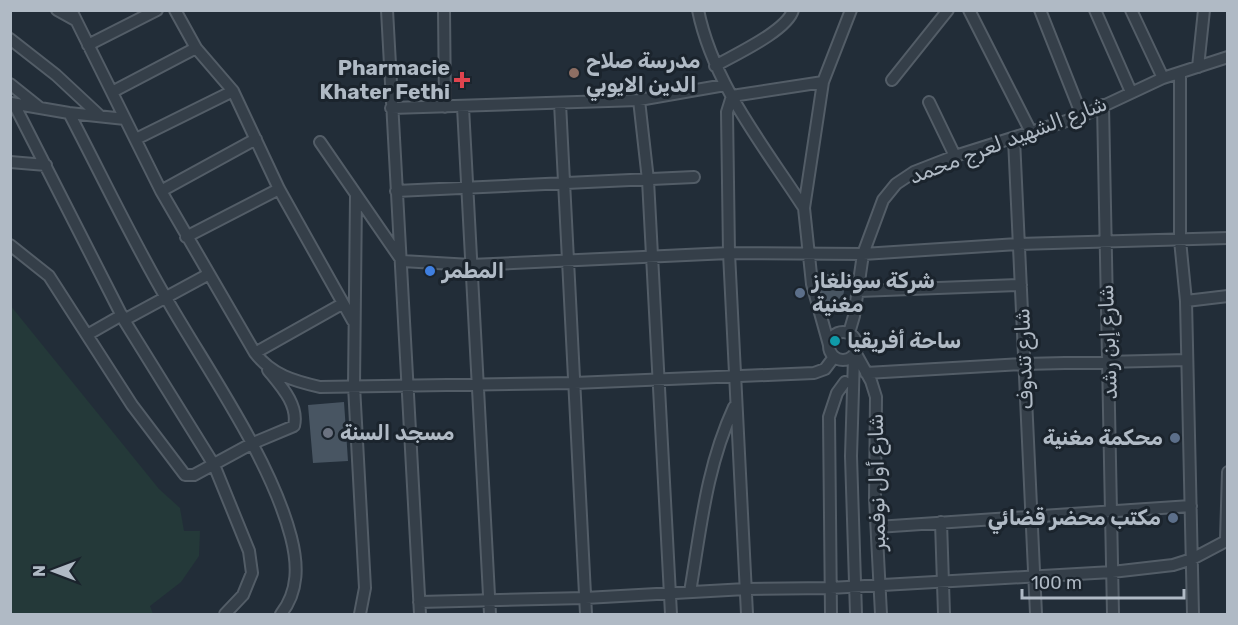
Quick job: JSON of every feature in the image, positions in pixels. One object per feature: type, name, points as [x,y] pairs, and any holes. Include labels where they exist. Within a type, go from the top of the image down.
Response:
[{"type":"street","points":[[10,245],[49,276],[132,405],[180,471],[190,476],[251,444],[290,429],[296,417],[293,404],[255,353],[186,237],[73,15],[57,10]]},
{"type":"street","points":[[88,45],[157,10]]},
{"type":"street","points":[[175,10],[196,48],[233,91],[279,189],[353,321]]},
{"type":"street","points":[[387,10],[420,615]]},
{"type":"street","points":[[444,10],[445,106]]},
{"type":"street","points":[[698,10],[703,34],[725,85],[804,208]]},
{"type":"street","points":[[715,66],[772,33],[790,19],[794,10]]},
{"type":"street","points":[[836,359],[829,345],[822,312],[812,284],[804,208],[823,82],[851,10]]},
{"type":"street","points":[[892,80],[948,10]]},
{"type":"street","points":[[969,10],[1032,134]]},
{"type":"street","points":[[1040,10],[1082,116]]},
{"type":"street","points":[[1095,10],[1131,92]]},
{"type":"street","points":[[1131,10],[1163,78]]},
{"type":"street","points":[[1198,67],[1204,10]]},
{"type":"street","points":[[10,39],[56,75],[100,116]]},
{"type":"street","points":[[112,92],[196,48]]},
{"type":"street","name":"شارع الشهيد لعرج محمد","points":[[847,333],[858,291],[863,254],[883,200],[896,184],[914,172],[955,156],[1014,140],[1082,116],[1163,78],[1227,57]]},
{"type":"street","points":[[1180,73],[1180,240],[1186,301],[1193,615]]},
{"type":"street","points":[[732,96],[823,82]]},
{"type":"street","points":[[10,84],[40,108]]},
{"type":"street","points":[[391,108],[639,100],[725,85]]},
{"type":"street","points":[[136,139],[233,91]]},
{"type":"street","points":[[732,96],[728,112],[729,253],[747,615]]},
{"type":"street","points":[[639,100],[648,180],[653,257],[671,615]]},
{"type":"street","points":[[929,102],[955,156]]},
{"type":"street","points":[[560,103],[586,615]]},
{"type":"street","points":[[12,104],[125,119]]},
{"type":"street","points":[[12,104],[46,165],[123,318],[214,465],[249,551],[252,573],[243,595],[225,615]]},
{"type":"street","name":"شارع إبن رشد","points":[[1103,105],[1113,615]]},
{"type":"street","points":[[463,106],[465,188],[490,615]]},
{"type":"street","points":[[69,113],[165,297],[265,469],[282,513],[295,559],[294,592],[281,615]]},
{"type":"street","points":[[161,191],[256,139]]},
{"type":"street","name":"شارع تندوف","points":[[1014,140],[1036,615]]},
{"type":"street","points":[[320,141],[402,261]]},
{"type":"street","points":[[10,162],[46,165]]},
{"type":"street","points":[[396,191],[565,185],[694,177]]},
{"type":"street","points":[[186,237],[279,189]]},
{"type":"street","points":[[356,196],[354,386],[365,588],[360,615]]},
{"type":"street","points":[[402,261],[471,265],[729,253],[863,254],[1018,244],[1105,244],[1227,238]]},
{"type":"street","points":[[87,335],[209,274]]},
{"type":"street","points":[[858,291],[1021,285]]},
{"type":"street","points":[[1186,301],[1227,296]]},
{"type":"street","points":[[255,353],[342,304]]},
{"type":"street","points":[[822,312],[857,342],[855,356],[846,361],[836,359]]},
{"type":"street","points":[[829,345],[833,337],[847,333]]},
{"type":"street","name":"شارع أول نوفمبر","points":[[855,356],[866,373],[876,397],[877,527],[881,615]]},
{"type":"street","name":"شارع أول نوفمبر","points":[[855,356],[850,399],[856,615]]},
{"type":"street","points":[[266,367],[293,381],[320,387],[408,384],[476,385],[658,381],[818,372],[836,359]]},
{"type":"street","name":"شارع أول نوفمبر","points":[[836,359],[850,399]]},
{"type":"street","points":[[866,373],[1024,364],[1187,360]]},
{"type":"street","points":[[831,615],[829,417],[837,393],[845,382]]},
{"type":"street","points":[[690,592],[705,492],[719,439],[735,404]]},
{"type":"street","points":[[419,602],[585,598],[746,589],[830,588],[1035,578],[1173,566],[1192,559],[1227,540],[1227,472]]},
{"type":"street","points":[[877,527],[1191,506]]},
{"type":"street","points":[[941,522],[944,615]]},
{"type":"green space","points":[[10,305],[159,489],[180,508],[184,531],[200,531],[199,556],[181,582],[150,606],[153,614],[11,614]]},
{"type":"building","points":[[814,274],[848,274],[843,296],[833,303],[822,302]]},
{"type":"building","name":"مسجد السنة","points":[[344,402],[348,461],[313,463],[308,405]]},
{"type":"place","name":"مدرسة صلاح الدين الايوبي","points":[[574,73]]},
{"type":"place","name":"Pharmacie Khater Fethi","points":[[462,80]]},
{"type":"place","name":"المطمر","points":[[430,271]]},
{"type":"place","name":"شركة سونلغاز مغنية","points":[[800,293]]},
{"type":"place","name":"ساحة أفريقيا","points":[[835,341]]},
{"type":"place","name":"مسجد السنة","points":[[328,433]]},
{"type":"place","name":"محكمة مغنية","points":[[1175,438]]},
{"type":"place","name":"مكتب محضر قضائي","points":[[1173,518]]}]
